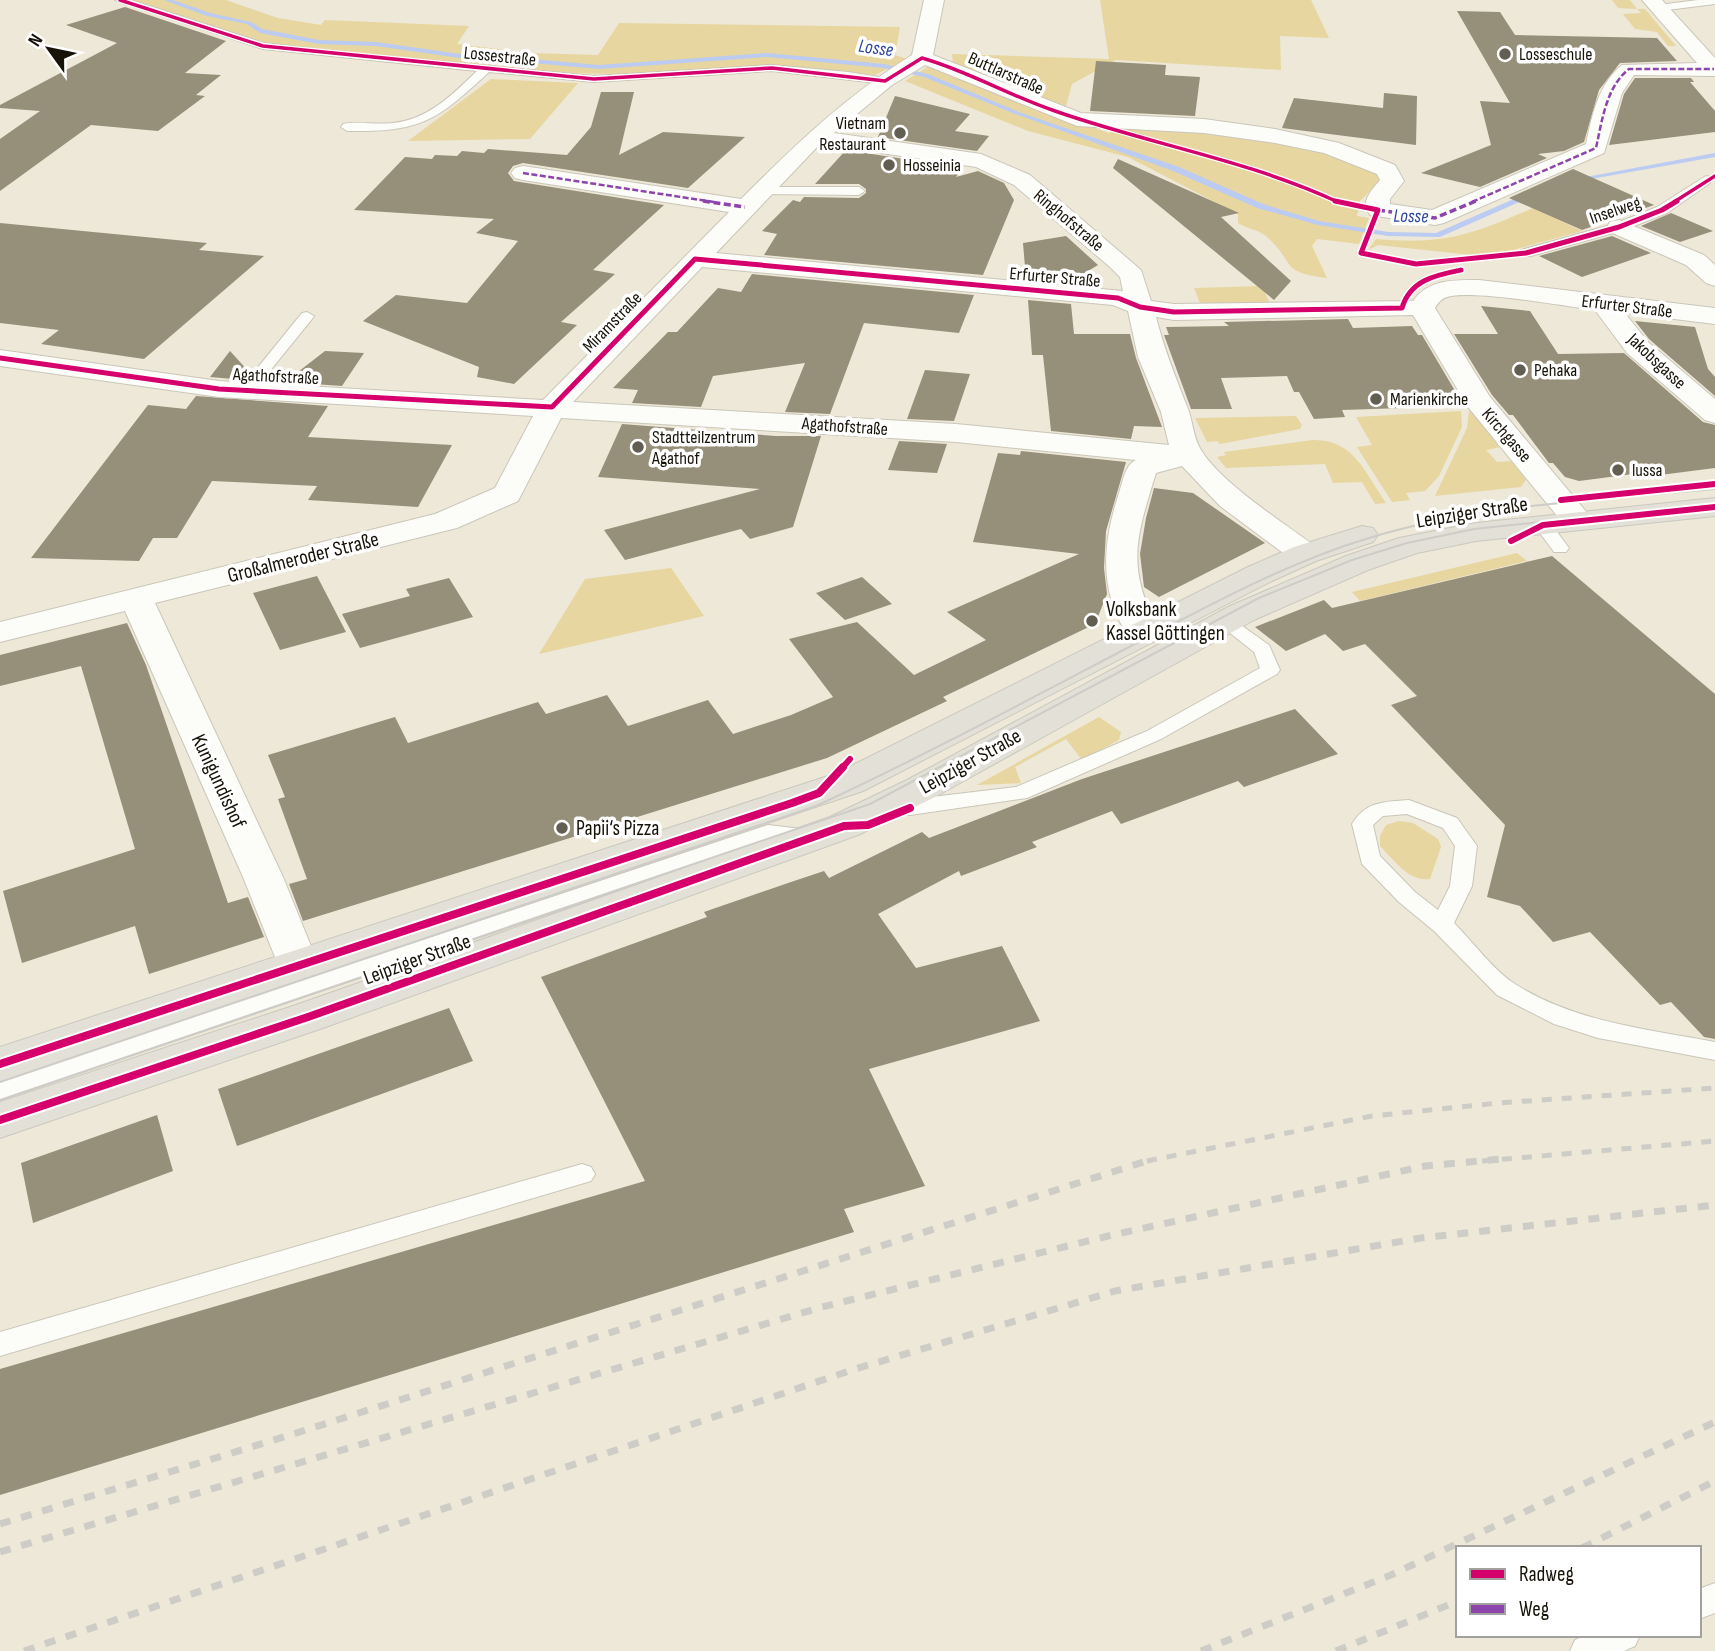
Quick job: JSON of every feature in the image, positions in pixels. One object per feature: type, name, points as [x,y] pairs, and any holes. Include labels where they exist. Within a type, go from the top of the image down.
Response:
[{"type":"main road","points":[[1561,523],[1715,485]]},
{"type":"main road","name":"Leipziger Straße","points":[[0,1120],[308,1017],[791,824],[882,768],[1143,633],[1317,564],[1383,553],[1476,531],[1715,507]]},
{"type":"main road","name":"Leipziger Straße","points":[[0,1064],[298,965],[791,824],[883,808],[1225,622],[1317,564]]},
{"type":"street","points":[[920,59],[934,0]]},
{"type":"street","points":[[1656,4],[1715,70]]},
{"type":"street","name":"Buttlarstraße","points":[[920,59],[944,64],[1077,119],[1204,126],[1275,136],[1331,148],[1387,170],[1392,181],[1378,198],[1378,210],[1435,218],[1595,148],[1606,107],[1620,74],[1629,69],[1715,70]]},
{"type":"street","name":"Miramstraße","points":[[552,407],[815,137],[888,80],[920,59]]},
{"type":"street","name":"Ringhofstraße","points":[[815,137],[981,162],[1022,180],[1132,275],[1146,308],[1152,357],[1175,412],[1180,436],[1189,456],[1231,499],[1317,564]]},
{"type":"street","points":[[523,173],[754,199]]},
{"type":"street","points":[[1619,227],[1695,260],[1715,278]]},
{"type":"street","name":"Erfurter Straße","points":[[695,259],[1118,298],[1146,308],[1174,312],[1412,308],[1437,292],[1455,288],[1715,317]]},
{"type":"street","points":[[1412,308],[1409,290],[1422,281],[1464,269],[1477,260]]},
{"type":"street","name":"Jakobsgasse","points":[[1604,304],[1637,347],[1715,414]]},
{"type":"street","name":"Kirchgasse","points":[[1412,308],[1561,523]]},
{"type":"street","name":"Agathofstraße","points":[[0,358],[205,387],[956,433],[1189,456]]},
{"type":"street","name":"Großalmeroder Straße","points":[[0,632],[446,521],[507,494],[552,407]]},
{"type":"street","points":[[1143,633],[1128,603],[1119,566],[1123,532],[1143,467],[1189,456]]},
{"type":"street","name":"Kunigundishof","points":[[135,599],[263,877],[298,965]]},
{"type":"lane","name":"Lossestraße","points":[[120,0],[263,46],[485,70],[594,79],[772,68],[888,80]]},
{"type":"lane","points":[[1656,4],[1715,1]]},
{"type":"lane","points":[[347,127],[392,127],[414,123],[443,106],[485,70]]},
{"type":"lane","name":"Inselweg","points":[[1527,253],[1619,227],[1662,210],[1706,180]]},
{"type":"lane","points":[[754,199],[859,191]]},
{"type":"lane","points":[[247,390],[307,316]]},
{"type":"lane","points":[[883,808],[910,808],[1020,793],[1154,735],[1270,670],[1262,649],[1225,622]]},
{"type":"lane","points":[[1442,925],[1461,886],[1466,846],[1450,823],[1409,807],[1377,809],[1362,824],[1370,859],[1407,897],[1442,925],[1505,989],[1562,1018],[1598,1029],[1715,1051]]},
{"type":"lane","points":[[0,1091],[791,824]]},
{"type":"lane","points":[[0,1345],[582,1174]]},
{"type":"lane","points":[[1586,1651],[1619,1637]]},
{"type":"shaded area","points":[[130,0],[226,0],[278,18],[321,25],[325,20],[469,26],[457,44],[530,53],[598,55],[619,23],[900,27],[895,55],[907,59],[875,75],[771,65],[635,74],[547,73],[268,43]]},
{"type":"shaded area","points":[[1100,0],[1311,0],[1329,38],[1280,36],[1281,70],[1116,60],[1072,84],[1065,110],[953,64],[952,54],[1109,59]]},
{"type":"shaded area","points":[[1612,0],[1630,0],[1637,9],[1618,8]]},
{"type":"shaded area","points":[[1637,9],[1645,9],[1676,46],[1668,46],[1657,32],[1635,29],[1623,14],[1641,13]]},
{"type":"shaded area","points":[[932,64],[1108,133],[1136,125],[1190,128],[1303,145],[1372,169],[1381,180],[1360,201],[1357,216],[1369,218],[1359,244],[1317,239],[1312,246],[1327,278],[1312,276],[1294,270],[1264,235],[1238,223],[1238,214],[1128,157],[1028,131],[905,81]]},
{"type":"shaded area","points":[[491,79],[578,83],[530,139],[408,141]]},
{"type":"shaded area","points":[[1533,208],[1582,231],[1502,253],[1472,255],[1378,245],[1368,250],[1376,239],[1421,240],[1457,236]]},
{"type":"shaded area","points":[[1262,286],[1271,306],[1202,308],[1194,288]]},
{"type":"shaded area","points":[[1461,411],[1462,427],[1439,476],[1425,491],[1406,493],[1410,500],[1392,502],[1357,447],[1372,445],[1356,417]]},
{"type":"shaded area","points":[[1469,411],[1501,447],[1486,450],[1497,462],[1511,461],[1526,480],[1521,487],[1435,496],[1467,428]]},
{"type":"shaded area","points":[[1296,416],[1302,425],[1300,429],[1220,444],[1217,441],[1207,442],[1195,418]]},
{"type":"shaded area","points":[[1313,440],[1339,445],[1349,452],[1386,503],[1375,504],[1362,482],[1333,483],[1325,464],[1226,468],[1217,457],[1226,455],[1224,452]]},
{"type":"shaded area","points":[[1517,553],[1527,561],[1360,601],[1352,592]]},
{"type":"shaded area","points":[[671,568],[704,616],[539,654],[585,579]]},
{"type":"shaded area","points":[[1099,717],[1121,732],[1119,740],[1082,760],[1066,739],[1015,767],[1021,783],[977,785]]},
{"type":"shaded area","points":[[1399,821],[1413,823],[1438,839],[1441,847],[1430,879],[1409,874],[1380,846],[1380,836],[1386,825]]},
{"type":"building","points":[[125,7],[226,41],[185,73],[221,75],[196,95],[205,96],[158,131],[91,125],[0,191],[0,139],[40,111],[0,108],[0,105],[117,43],[66,25]]},
{"type":"building","points":[[1457,11],[1500,12],[1515,35],[1657,38],[1677,61],[1620,63],[1599,90],[1584,142],[1564,151],[1538,154],[1547,158],[1480,187],[1421,173],[1491,145],[1480,101],[1510,103]]},
{"type":"building","points":[[1096,61],[1166,65],[1165,75],[1200,77],[1195,116],[1090,111]]},
{"type":"building","points":[[1635,78],[1691,78],[1694,82],[1690,82],[1715,111],[1715,132],[1609,145],[1624,94]]},
{"type":"building","points":[[601,92],[634,92],[619,155],[663,132],[745,137],[688,188],[523,163],[513,166],[508,173],[514,181],[664,205],[593,270],[615,274],[561,322],[577,325],[514,384],[477,377],[479,367],[363,321],[396,295],[467,303],[518,241],[476,233],[494,219],[354,210],[405,157],[432,159],[435,155],[457,156],[462,151],[484,153],[488,149],[567,155],[591,127]]},
{"type":"building","points":[[1384,93],[1417,96],[1416,145],[1282,128],[1294,98],[1383,108]]},
{"type":"building","points":[[895,96],[970,114],[955,131],[989,136],[977,151],[878,137]]},
{"type":"building","points":[[846,150],[963,168],[956,177],[978,171],[1004,183],[1014,200],[983,275],[764,255],[777,234],[762,231],[793,200],[800,202],[804,197],[859,198],[866,193],[866,189],[859,184],[815,184]]},
{"type":"building","points":[[1118,159],[1239,213],[1221,217],[1291,281],[1274,300],[1113,168]]},
{"type":"building","points":[[1573,169],[1654,205],[1582,230],[1509,198]]},
{"type":"building","points":[[1671,213],[1713,231],[1680,242],[1641,226]]},
{"type":"building","points":[[0,223],[207,243],[199,250],[264,256],[144,359],[41,344],[59,330],[0,323]]},
{"type":"building","points":[[1066,236],[1098,265],[1068,283],[1026,279],[1023,243]]},
{"type":"building","points":[[1612,236],[1651,253],[1582,277],[1539,256]]},
{"type":"building","points":[[752,274],[974,295],[959,333],[864,323],[830,414],[785,412],[805,363],[713,376],[701,407],[632,403],[638,390],[613,388],[668,332],[677,332],[718,288],[741,292]]},
{"type":"building","points":[[1028,300],[1071,304],[1074,334],[1130,334],[1136,358],[1162,427],[1134,426],[1131,439],[1051,431],[1043,355],[1032,355]]},
{"type":"building","points":[[1481,306],[1530,311],[1558,354],[1624,353],[1703,422],[1715,425],[1715,468],[1660,475],[1656,471],[1579,481],[1565,477],[1553,463],[1549,463],[1513,415],[1509,415],[1492,395],[1454,334],[1498,334]]},
{"type":"building","points":[[1348,319],[1353,328],[1412,326],[1418,335],[1422,335],[1464,406],[1342,410],[1345,417],[1314,419],[1299,392],[1294,392],[1287,376],[1221,378],[1232,409],[1191,409],[1164,335],[1169,335],[1166,327],[1229,326],[1224,322]]},
{"type":"building","points":[[1635,321],[1695,327],[1708,369],[1715,377],[1715,396],[1649,339]]},
{"type":"building","points":[[230,351],[250,373],[244,380],[210,377]]},
{"type":"building","points":[[325,351],[364,353],[342,386],[285,382]]},
{"type":"building","points":[[925,370],[970,374],[954,421],[907,419]]},
{"type":"building","points":[[196,396],[328,406],[308,437],[452,445],[418,507],[308,500],[317,486],[212,481],[177,538],[153,538],[139,561],[31,558],[148,405],[186,409]]},
{"type":"building","points":[[622,424],[776,436],[821,436],[793,527],[750,539],[741,529],[625,560],[604,530],[760,489],[598,477]]},
{"type":"building","points":[[899,441],[947,444],[937,473],[888,470]]},
{"type":"building","points":[[1021,451],[1126,462],[1106,531],[1104,568],[1107,594],[1095,624],[943,697],[947,701],[827,758],[303,921],[289,884],[307,879],[278,799],[285,797],[268,755],[395,717],[408,743],[538,702],[546,714],[607,695],[628,726],[708,700],[733,734],[791,715],[833,697],[789,639],[857,622],[914,675],[986,640],[947,612],[1079,554],[973,542],[998,453],[1020,455]]},
{"type":"building","points":[[1154,488],[1193,493],[1265,543],[1159,597],[1144,587],[1140,554]]},
{"type":"building","points":[[1552,556],[1715,694],[1715,1039],[1704,1037],[1671,1002],[1660,1005],[1590,932],[1553,942],[1520,906],[1487,897],[1505,825],[1391,705],[1417,696],[1365,644],[1343,651],[1325,634],[1286,651],[1255,627],[1324,600],[1332,608]]},
{"type":"building","points":[[317,576],[346,632],[280,650],[253,593]]},
{"type":"building","points":[[862,577],[892,604],[845,620],[816,593]]},
{"type":"building","points":[[449,578],[473,617],[360,648],[342,614],[410,596],[406,589]]},
{"type":"building","points":[[127,623],[146,665],[228,903],[248,897],[264,937],[149,974],[135,926],[22,963],[3,891],[135,849],[81,666],[0,686],[0,655]]},
{"type":"building","points":[[1295,709],[1338,754],[1244,787],[1238,781],[1121,824],[1112,811],[1032,842],[1037,847],[961,876],[959,871],[878,914],[916,968],[1002,946],[1040,1021],[869,1069],[925,1186],[844,1209],[854,1232],[0,1495],[0,1369],[645,1181],[541,977],[707,917],[704,912],[791,882],[824,871],[829,878],[922,832],[929,838],[1082,779]]},
{"type":"building","points":[[449,1008],[473,1061],[237,1146],[218,1089]]},
{"type":"building","points":[[157,1115],[173,1171],[33,1223],[21,1163]]},
{"type":"waterway","name":"Losse","points":[[167,0],[209,15],[249,23],[260,31],[319,42],[376,44],[460,56],[480,54],[599,67],[767,55],[884,66],[926,75],[1017,113],[1176,169],[1260,206],[1318,223],[1388,234],[1437,235],[1531,195]]},
{"type":"waterway","name":"Losse","points":[[1574,180],[1715,155]]},
{"type":"tram line","points":[[0,1082],[816,806],[936,748],[1220,600],[1278,572],[1338,548],[1411,527],[1497,510],[1715,489]]},
{"type":"tram line","points":[[0,1100],[870,804],[1259,598],[1352,560],[1407,543],[1474,529],[1715,504]]},
{"type":"railway","points":[[1147,1161],[1372,1116],[1498,1103],[1715,1088]]},
{"type":"railway","points":[[1482,1161],[1715,1141]]},
{"type":"railway","points":[[0,1524],[287,1436],[1153,1159]]},
{"type":"railway","points":[[0,1552],[822,1307],[1108,1236],[1425,1166],[1502,1159]]},
{"type":"railway","points":[[24,1651],[852,1370],[1115,1291],[1421,1238],[1715,1205]]},
{"type":"railway","points":[[1201,1651],[1391,1575],[1715,1422]]},
{"type":"railway","points":[[1586,1546],[1715,1481]]},
{"type":"railway","points":[[1336,1651],[1456,1602]]},
{"type":"marked path","points":[[1378,210],[1435,218],[1582,156],[1596,148],[1611,93],[1629,69],[1714,69]]},
{"type":"marked path","points":[[523,173],[745,207]]},
{"type":"cycle path","points":[[120,0],[263,46],[594,79],[772,68],[885,81],[922,58],[944,64],[1054,111],[1293,181],[1342,204],[1378,210],[1361,253],[1416,264],[1526,253],[1619,227],[1662,210],[1715,176]]},
{"type":"cycle path","points":[[0,358],[219,389],[552,407],[695,259],[1118,298],[1140,307],[1174,312],[1402,308],[1405,299],[1416,285],[1424,280],[1461,270]]},
{"type":"cycle path","points":[[1561,500],[1715,484]]},
{"type":"cycle path","points":[[1511,541],[1543,525],[1715,507]]},
{"type":"cycle path","points":[[0,1064],[792,803],[819,793],[850,759]]},
{"type":"cycle path","points":[[0,1120],[308,1017],[844,826],[868,825],[910,808]]},
{"type":"place","name":"Losseschule","points":[[1505,54]]},
{"type":"place","name":"Vietnam Restaurant","points":[[900,133]]},
{"type":"place","name":"Hosseinia","points":[[889,165]]},
{"type":"place","name":"Pehaka","points":[[1520,370]]},
{"type":"place","name":"Marienkirche","points":[[1376,399]]},
{"type":"place","name":"Stadtteilzentrum Agathof","points":[[638,447]]},
{"type":"place","name":"lussa","points":[[1618,470]]},
{"type":"place","name":"Volksbank Kassel Göttingen","points":[[1092,621]]},
{"type":"place","name":"Papii‘s Pizza","points":[[562,828]]}]
